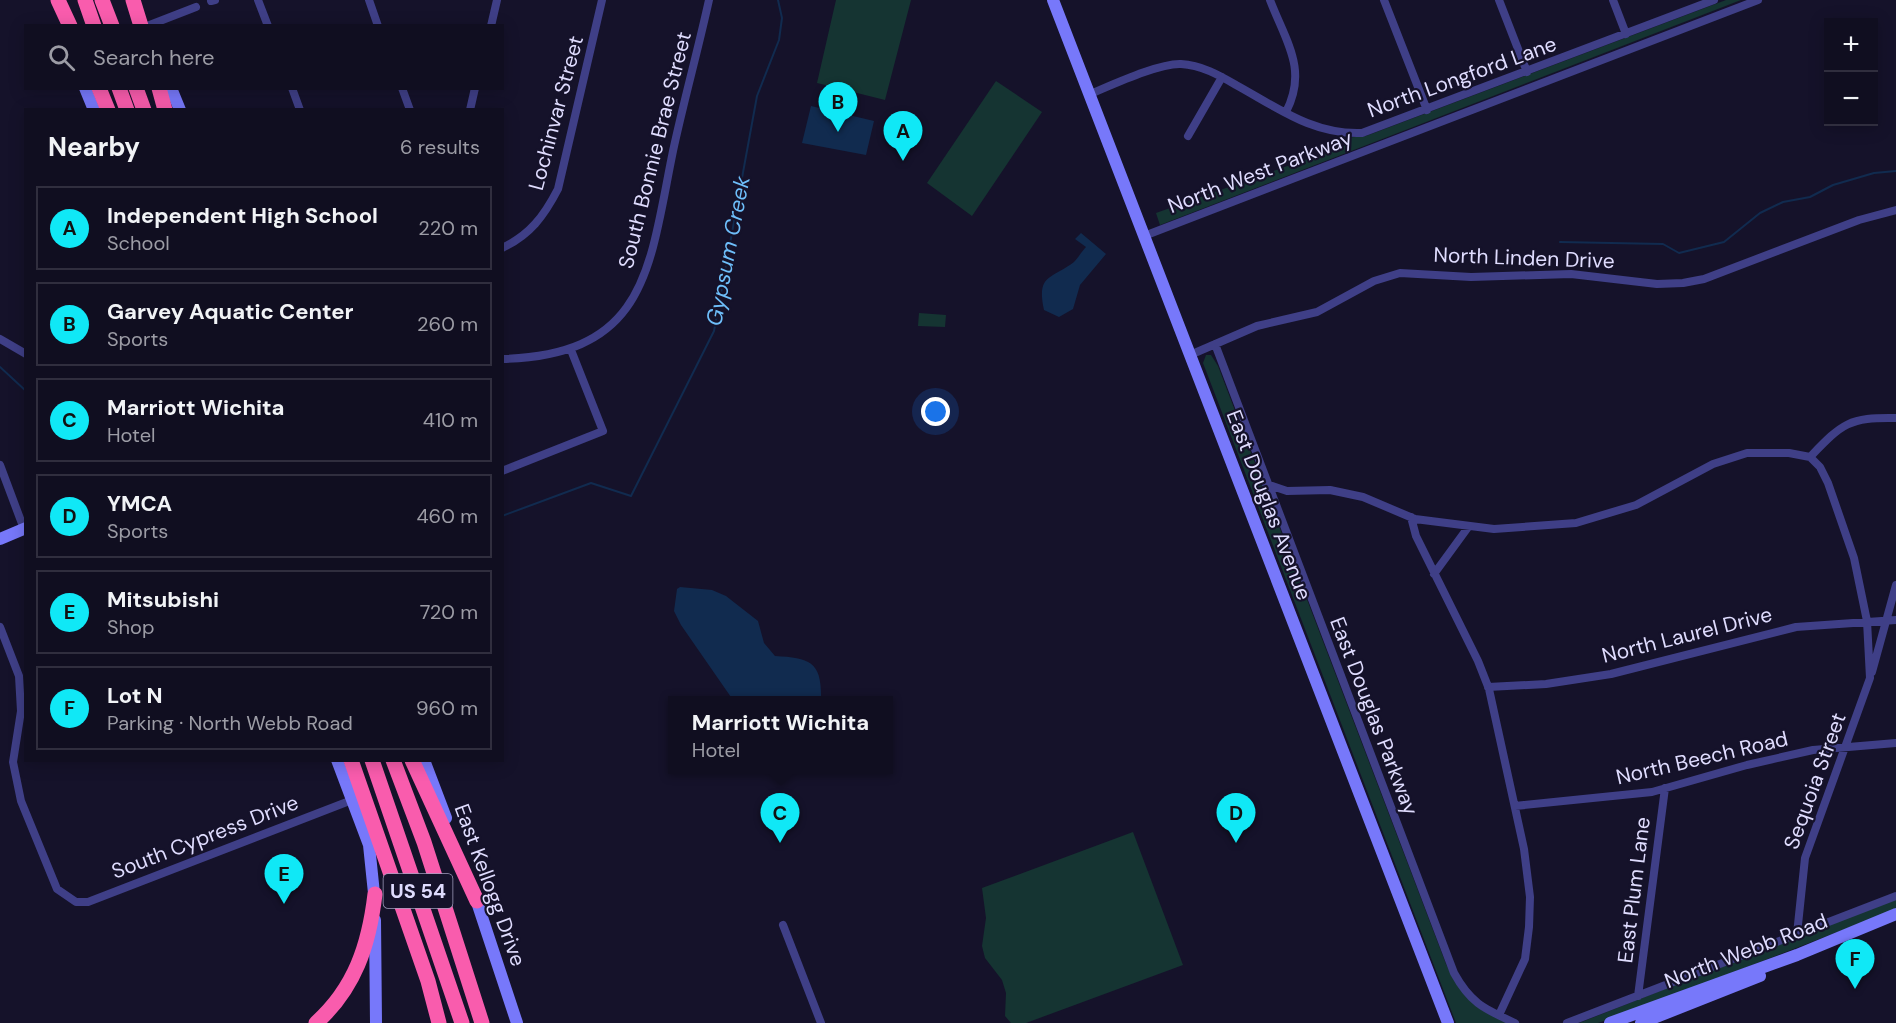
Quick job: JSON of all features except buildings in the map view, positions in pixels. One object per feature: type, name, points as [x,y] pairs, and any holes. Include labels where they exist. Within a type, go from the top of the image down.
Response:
[{"type":"highway","points":[[58,0],[69,24]]},
{"type":"highway","points":[[85,0],[93,24]]},
{"type":"highway","points":[[102,0],[111,24]]},
{"type":"highway","points":[[135,0],[141,24]]},
{"type":"highway","points":[[100,90],[107,108]]},
{"type":"highway","points":[[120,90],[126,108]]},
{"type":"highway","points":[[137,90],[143,108]]},
{"type":"highway","points":[[160,90],[164,108]]},
{"type":"highway","points":[[352,762],[428,981],[439,1023]]},
{"type":"highway","name":"US 54","points":[[373,762],[462,1023]]},
{"type":"highway","name":"US 54","points":[[394,762],[424,842],[482,1023]]},
{"type":"highway","points":[[413,762],[477,901]]},
{"type":"highway","points":[[316,1023],[342,994],[358,967],[370,933],[375,894]]},
{"type":"main road","points":[[53,0],[61,24]]},
{"type":"main road","points":[[135,0],[145,24]]},
{"type":"main road","name":"East Douglas Avenue","points":[[1053,0],[1448,1023]]},
{"type":"main road","points":[[87,90],[93,108]]},
{"type":"main road","points":[[172,90],[179,108]]},
{"type":"main road","points":[[0,538],[24,529]]},
{"type":"main road","points":[[338,762],[369,845],[375,894],[376,1023]]},
{"type":"main road","name":"East Kellogg Drive","points":[[425,762],[477,901],[517,1023]]},
{"type":"main road","name":"North Webb Road","points":[[1610,1023],[1797,955],[1896,914]]},
{"type":"main road","name":"North Webb Road","points":[[1641,1023],[1896,923]]},
{"type":"street","points":[[258,0],[267,24]]},
{"type":"street","points":[[369,0],[377,24]]},
{"type":"street","points":[[491,24],[497,0]]},
{"type":"street","name":"Lochinvar Street","points":[[504,247],[519,240],[543,218],[558,189],[602,0]]},
{"type":"street","name":"South Bonnie Brae Street","points":[[504,357],[538,358],[572,350],[605,331],[624,313],[640,286],[654,245],[709,0]]},
{"type":"street","points":[[1270,0],[1295,64],[1297,83],[1286,112]]},
{"type":"street","points":[[1384,0],[1427,110]]},
{"type":"street","points":[[1499,0],[1527,72]]},
{"type":"street","points":[[1613,0],[1626,34]]},
{"type":"street","name":"North Longford Lane","points":[[1090,94],[1144,73],[1179,64],[1208,70],[1314,128],[1338,134],[1362,133],[1714,0]]},
{"type":"street","name":"North West Parkway","points":[[1144,236],[1758,0]]},
{"type":"street","points":[[151,24],[196,7]]},
{"type":"street","points":[[1188,136],[1222,77]]},
{"type":"street","points":[[293,90],[299,108]]},
{"type":"street","points":[[403,90],[409,108]]},
{"type":"street","points":[[470,108],[475,90]]},
{"type":"street","name":"North Linden Drive","points":[[1190,355],[1257,326],[1317,312],[1374,281],[1400,273],[1471,277],[1571,274],[1657,284],[1683,284],[1704,279],[1859,220],[1896,210]]},
{"type":"street","points":[[0,339],[24,353]]},
{"type":"street","name":"East Douglas Parkway","points":[[1215,344],[1266,484],[1454,973],[1465,994],[1483,1009],[1515,1023]]},
{"type":"street","points":[[504,470],[603,431],[572,350]]},
{"type":"street","points":[[1266,484],[1287,491],[1330,490],[1363,497],[1411,517],[1469,526],[1494,529],[1576,523],[1636,504],[1713,464],[1747,453],[1789,453],[1810,457],[1843,424],[1859,419],[1896,418]]},
{"type":"street","name":"Sequoia Street","points":[[1810,457],[1820,467],[1841,514],[1854,558],[1867,621],[1870,678]]},
{"type":"street","points":[[0,465],[24,526]]},
{"type":"street","points":[[1411,517],[1416,536],[1478,661],[1488,687],[1515,806],[1530,897],[1529,927],[1525,959],[1499,1015]]},
{"type":"street","points":[[1434,574],[1469,526]]},
{"type":"street","name":"Sequoia Street","points":[[1797,934],[1804,858],[1891,620],[1896,585]]},
{"type":"street","name":"North Laurel Drive","points":[[1488,687],[1546,684],[1611,674],[1796,627],[1891,620]]},
{"type":"street","name":"South Cypress Drive","points":[[0,627],[19,676],[21,711],[13,762],[21,801],[57,889],[76,902],[88,902],[352,800]]},
{"type":"street","name":"North Beech Road","points":[[1515,806],[1612,797],[1665,788],[1747,765],[1846,747],[1896,743]]},
{"type":"street","name":"East Plum Lane","points":[[1638,996],[1665,788]]},
{"type":"street","points":[[1567,1023],[1896,896]]},
{"type":"street","points":[[783,925],[821,1023]]},
{"type":"green space","points":[[836,0],[911,0],[885,100],[817,83]]},
{"type":"green space","points":[[1726,0],[1741,0],[1160,225],[1156,213],[1346,145],[1344,138],[1366,136]]},
{"type":"green space","points":[[996,81],[1042,112],[972,216],[927,183]]},
{"type":"green space","points":[[919,313],[946,315],[945,327],[918,326]]},
{"type":"green space","points":[[1206,355],[1211,355],[1218,366],[1446,964],[1457,985],[1470,1000],[1507,1023],[1456,1023],[1203,363]]},
{"type":"green space","points":[[1133,832],[1183,965],[1026,1023],[1011,1023],[1005,1016],[1006,993],[1002,980],[985,958],[982,946],[986,918],[982,888]]},
{"type":"green space","points":[[1896,898],[1896,909],[1889,912],[1633,1011],[1598,1023],[1579,1023]]},
{"type":"water","points":[[811,106],[874,121],[866,155],[802,143]]},
{"type":"water","points":[[1081,233],[1106,254],[1080,285],[1073,309],[1059,317],[1044,310],[1042,290],[1048,279],[1074,262],[1086,247],[1075,239]]},
{"type":"water","points":[[680,587],[712,590],[726,596],[758,621],[764,643],[775,656],[798,658],[812,664],[819,677],[821,696],[730,696],[681,625],[674,611],[677,589]]},
{"type":"waterway","name":"Gypsum Creek","points":[[504,515],[591,483],[631,496],[714,331],[757,96],[779,40],[782,18],[778,0]]},
{"type":"waterway","points":[[1560,242],[1663,244],[1679,253],[1724,242],[1760,213],[1783,202],[1810,197],[1833,185],[1874,173],[1896,171]]},
{"type":"waterway","name":"Gypsum Creek","points":[[0,367],[24,389]]},
{"type":"place","name":"Garvey Aquatic Center","points":[[838,132]]},
{"type":"place","name":"Independent High School","points":[[903,161]]},
{"type":"place","name":"Marriott Wichita","points":[[780,843]]},
{"type":"place","name":"YMCA","points":[[1236,843]]},
{"type":"place","name":"Mitsubishi","points":[[284,904]]},
{"type":"place","name":"Lot N","points":[[1855,989]]}]
